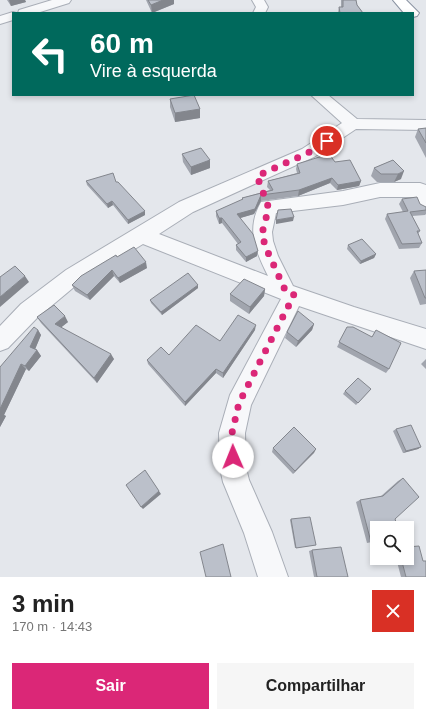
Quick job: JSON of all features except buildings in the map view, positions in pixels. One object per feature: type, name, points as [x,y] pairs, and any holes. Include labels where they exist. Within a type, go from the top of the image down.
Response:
[{"type":"highway","points":[[399,0],[412,12]]},
{"type":"street","points":[[27,12],[65,0]]},
{"type":"street","points":[[258,0],[262,7],[260,12]]},
{"type":"street","points":[[0,20],[12,16]]},
{"type":"street","points":[[320,96],[353,124]]},
{"type":"street","points":[[0,341],[29,311],[72,276],[186,207],[308,153],[353,124],[426,125]]},
{"type":"street","points":[[257,176],[268,206],[265,225],[262,232],[265,246],[290,293]]},
{"type":"street","points":[[268,206],[343,198],[380,190],[409,189],[420,190],[426,204]]},
{"type":"street","points":[[142,235],[290,293],[393,329],[426,338]]},
{"type":"street","points":[[273,577],[258,532],[236,482],[233,468],[232,433],[239,403],[290,293]]},
{"type":"route","points":[[233,457],[232,433],[239,403],[265,349],[294,295],[286,292],[265,246],[262,232],[265,225],[268,206],[257,176],[308,153],[327,141]]}]
